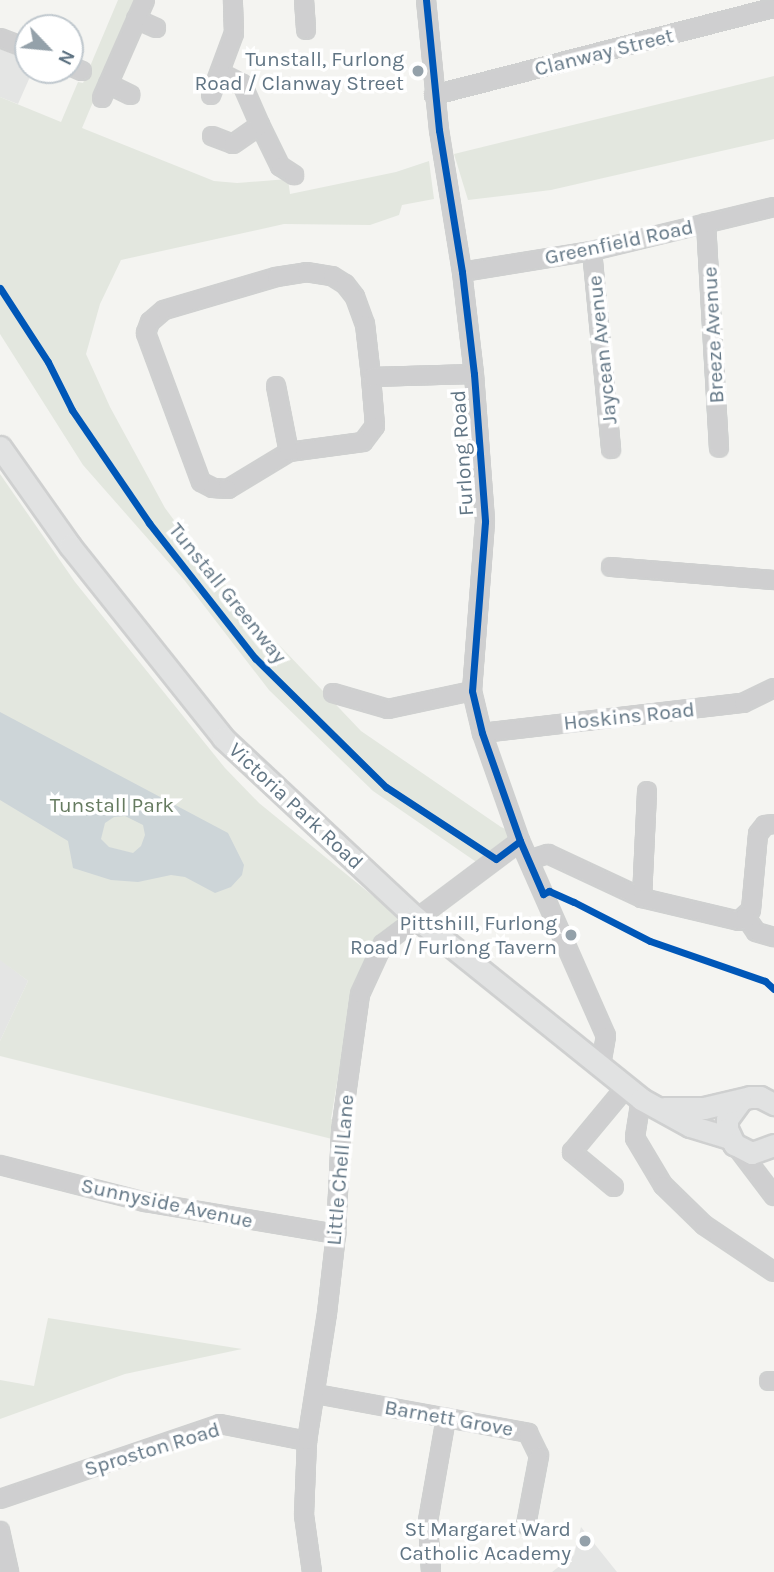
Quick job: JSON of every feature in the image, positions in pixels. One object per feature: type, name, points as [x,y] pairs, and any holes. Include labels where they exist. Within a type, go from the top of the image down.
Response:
[{"type":"main road","name":"Victoria Park Road","points":[[0,447],[70,546],[223,738],[415,917],[639,1097],[690,1126],[733,1142],[752,1153],[774,1145]]},
{"type":"main road","points":[[639,1097],[684,1110],[745,1098],[774,1088]]},
{"type":"main road","points":[[733,1142],[727,1119],[745,1098],[766,1098],[774,1104]]},
{"type":"street","points":[[131,95],[106,91],[145,0]]},
{"type":"street","points":[[211,95],[234,33],[233,0]]},
{"type":"street","points":[[304,0],[306,30]]},
{"type":"street","name":"Furlong Road","points":[[426,0],[434,96],[462,272],[474,374],[485,522],[472,691],[482,733],[520,841],[606,1036],[601,1064]]},
{"type":"street","name":"Clanway Street","points":[[434,96],[774,8]]},
{"type":"street","points":[[136,19],[156,28]]},
{"type":"street","points":[[220,73],[242,84],[280,166],[294,175]]},
{"type":"street","points":[[212,136],[233,144],[260,125]]},
{"type":"street","name":"Greenfield Road","points":[[462,272],[592,251],[774,207]]},
{"type":"street","name":"Breeze Avenue","points":[[706,223],[719,447]]},
{"type":"street","name":"Jaycean Avenue","points":[[592,251],[611,449]]},
{"type":"street","points":[[306,272],[332,276],[345,284],[355,297],[365,324],[371,377],[375,426],[370,437],[363,442],[289,452],[228,489],[213,488],[201,482],[146,333],[155,315],[276,277],[306,272]]},
{"type":"street","points":[[371,377],[474,374]]},
{"type":"street","points":[[276,386],[289,452]]},
{"type":"street","points":[[611,567],[774,580]]},
{"type":"street","name":"Hoskins Road","points":[[482,733],[743,704],[774,688]]},
{"type":"street","points":[[333,693],[388,709],[472,691]]},
{"type":"street","points":[[642,898],[647,791]]},
{"type":"street","points":[[529,860],[548,854],[642,898],[739,921],[751,910],[758,834],[765,825],[774,824]]},
{"type":"street","name":"Little Chell Lane","points":[[312,1572],[304,1515],[307,1441],[316,1394],[336,1234],[341,1131],[360,995],[383,944],[415,917],[520,841]]},
{"type":"street","points":[[745,916],[756,932],[774,937]]},
{"type":"street","points":[[614,1186],[572,1152],[639,1097]]},
{"type":"street","points":[[639,1097],[635,1138],[663,1185],[704,1225],[774,1272]]},
{"type":"street","points":[[733,1142],[774,1196]]},
{"type":"street","name":"Sunnyside Avenue","points":[[0,1165],[145,1202],[336,1234]]},
{"type":"street","name":"Barnett Grove","points":[[316,1394],[528,1433],[539,1456],[526,1525]]},
{"type":"street","points":[[431,1572],[428,1521],[446,1418]]},
{"type":"street","name":"Sproston Road","points":[[0,1499],[220,1424],[307,1441]]},
{"type":"street","points":[[0,1531],[9,1572]]},
{"type":"shaded area","points":[[0,49],[14,54],[14,84],[27,84],[18,104],[0,97]]},
{"type":"shaded area","points":[[0,712],[228,833],[244,865],[242,875],[231,887],[215,893],[185,877],[171,875],[138,882],[111,880],[73,868],[68,841],[0,800]],"holes":[[[125,816],[143,825],[145,835],[141,846],[133,853],[109,847],[101,839],[105,823],[114,817]]]},
{"type":"shaded area","points":[[0,959],[28,981],[0,1041]]},
{"type":"shaded area","name":"St Margaret Ward Catholic Academy","points":[[581,1527],[617,1572],[552,1572],[574,1555]]},
{"type":"green space","points":[[118,0],[136,0],[82,128],[214,181],[237,183],[288,179],[290,194],[396,172],[429,161],[434,199],[402,205],[399,215],[370,225],[284,224],[121,260],[100,304],[86,354],[110,407],[165,508],[202,558],[263,628],[361,731],[501,827],[517,834],[485,868],[373,791],[269,690],[185,581],[83,465],[0,334],[0,97],[61,122],[77,84],[84,84]]},
{"type":"green space","points":[[774,76],[774,139],[551,190],[468,200],[454,154]]},
{"type":"green space","name":"Tunstall Park","points":[[0,474],[75,582],[225,768],[259,803],[373,896],[402,913],[400,919],[378,939],[352,994],[331,1119],[342,1124],[340,1141],[0,1056],[0,1041],[28,981],[0,960]]},
{"type":"green space","points":[[48,1318],[242,1349],[125,1374],[0,1419],[0,1380],[34,1386]]},
{"type":"cycle path","points":[[426,0],[439,130],[462,272],[474,374],[485,522],[472,691],[482,733],[520,841],[543,894],[549,891],[650,941],[765,981],[774,989]]},
{"type":"cycle path","name":"Tunstall Greenway","points":[[0,288],[48,362],[72,410],[149,523],[255,658],[386,787],[496,859],[520,841]]},
{"type":"place","name":"Tunstall, Furlong Road / Clanway Street","points":[[418,71]]},
{"type":"place","name":"Pittshill, Furlong Road / Furlong Tavern","points":[[571,935]]},
{"type":"place","name":"St Margaret Ward Catholic Academy","points":[[585,1541]]}]
